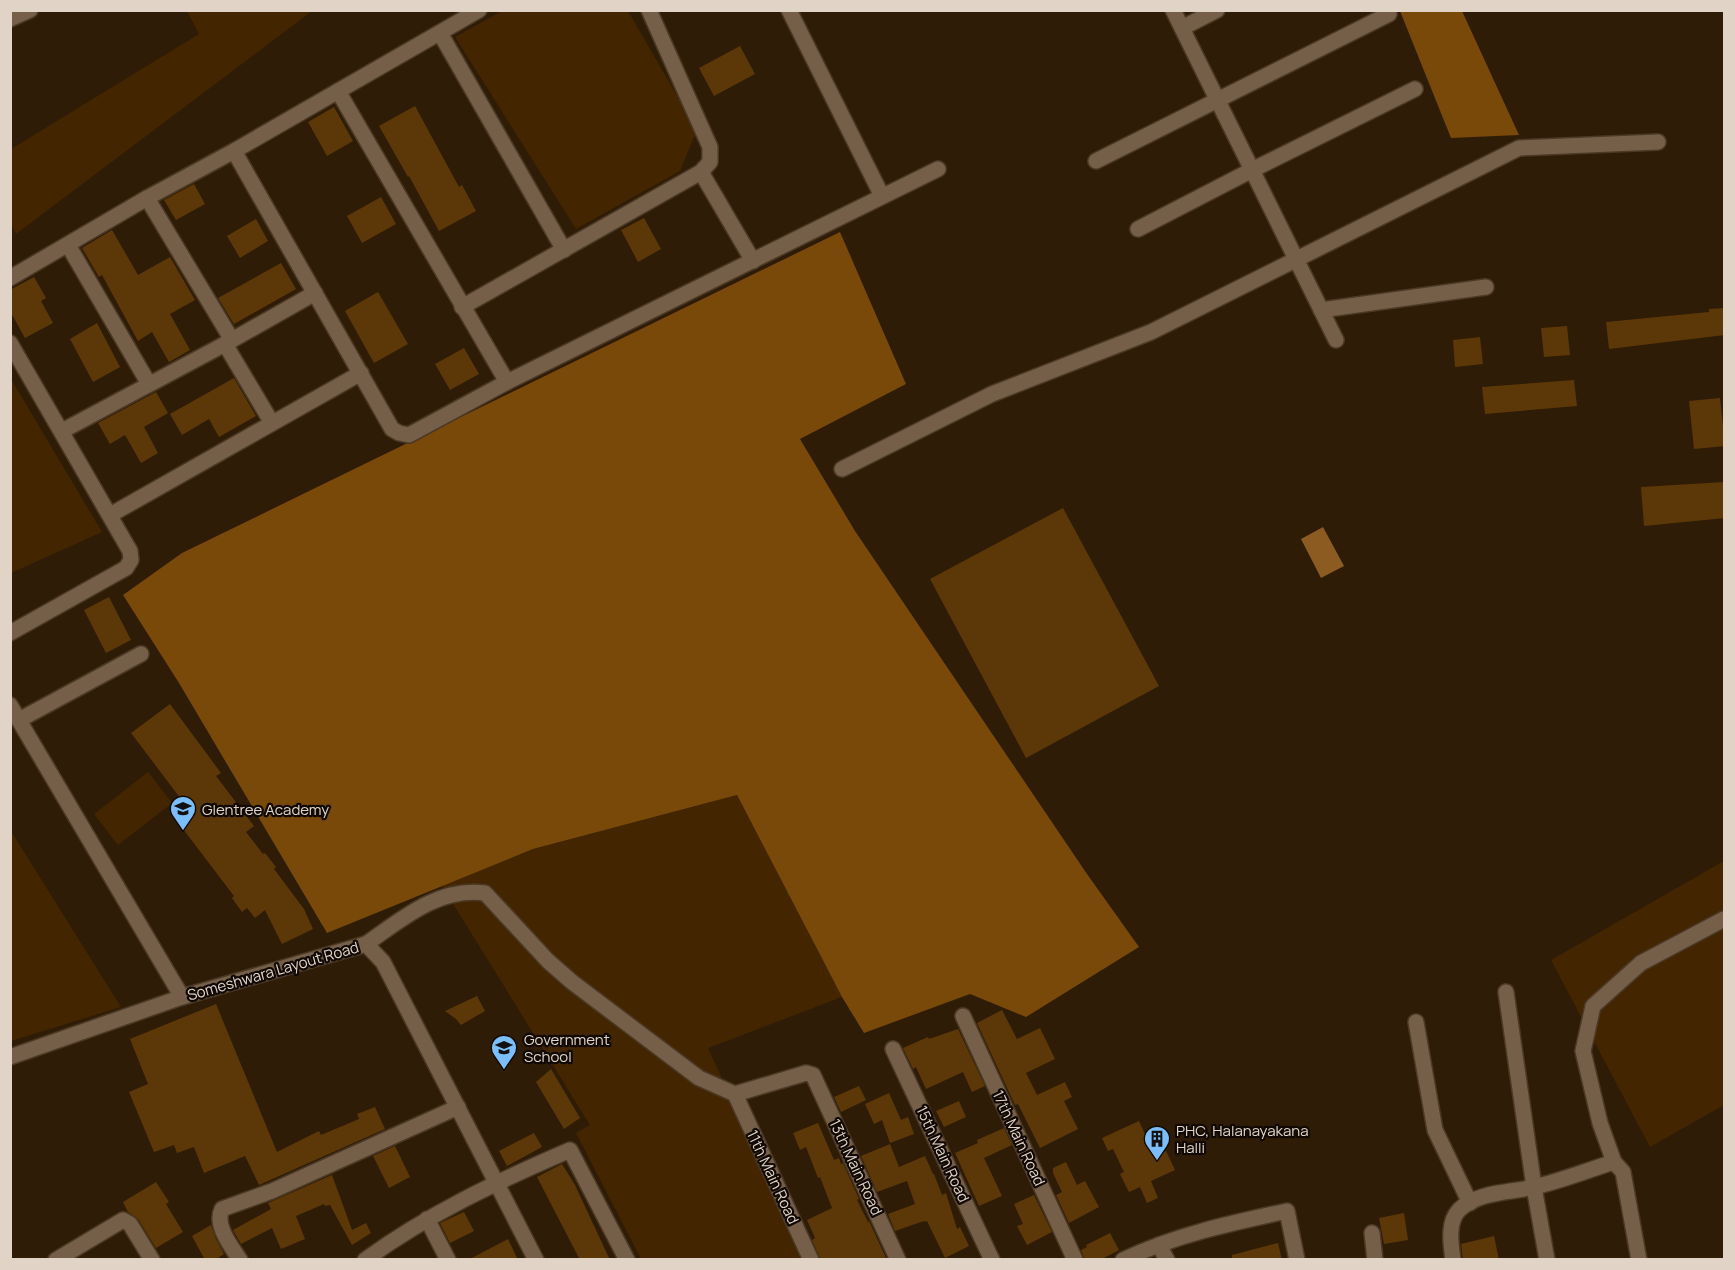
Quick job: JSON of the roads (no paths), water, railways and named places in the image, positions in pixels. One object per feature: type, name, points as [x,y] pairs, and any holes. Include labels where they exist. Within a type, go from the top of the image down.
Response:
[{"type":"street","points":[[10,20],[30,10]]},
{"type":"street","points":[[10,278],[479,10]]},
{"type":"street","points":[[462,307],[701,172],[710,162],[710,147],[649,10]]},
{"type":"street","points":[[789,10],[882,196]]},
{"type":"street","points":[[1173,10],[1336,340]]},
{"type":"street","points":[[1182,28],[1217,10]]},
{"type":"street","points":[[1096,161],[1389,14]]},
{"type":"street","points":[[440,33],[564,250]]},
{"type":"street","points":[[1138,229],[1415,89]]},
{"type":"street","points":[[338,91],[507,382]]},
{"type":"street","points":[[842,470],[992,394],[1151,332],[1519,148],[1658,141]]},
{"type":"street","points":[[234,151],[392,429],[409,435],[507,382],[938,169]]},
{"type":"street","points":[[701,172],[753,261]]},
{"type":"street","points":[[147,198],[272,423]]},
{"type":"street","points":[[68,245],[148,384]]},
{"type":"street","points":[[1321,310],[1486,287]]},
{"type":"street","points":[[62,431],[229,342],[315,293]]},
{"type":"street","points":[[10,343],[110,515],[130,551],[131,560],[126,568],[10,633]]},
{"type":"street","points":[[110,515],[361,373]]},
{"type":"street","points":[[19,720],[141,654]]},
{"type":"street","points":[[10,705],[182,997]]},
{"type":"street","points":[[366,944],[421,906],[452,894],[470,891],[485,893],[548,961],[572,982],[699,1078],[735,1094]]},
{"type":"street","points":[[1639,1260],[1623,1172],[1614,1162],[1600,1123],[1583,1051],[1593,1006],[1641,963],[1725,919]]},
{"type":"street","name":"Someshwara Layout Road","points":[[10,1057],[182,997],[366,944],[384,962],[536,1260]]},
{"type":"street","points":[[1506,992],[1534,1187],[1547,1260]]},
{"type":"street","name":"17th Main Road","points":[[963,1016],[1075,1260]]},
{"type":"street","points":[[1416,1022],[1435,1130],[1470,1203]]},
{"type":"street","name":"15th Main Road","points":[[893,1049],[992,1260]]},
{"type":"street","name":"13th Main Road","points":[[735,1094],[806,1073],[813,1075],[898,1260]]},
{"type":"street","name":"11th Main Road","points":[[735,1094],[812,1260]]},
{"type":"street","points":[[240,1260],[219,1222],[222,1209],[272,1191],[458,1107]]},
{"type":"street","points":[[365,1260],[396,1237],[427,1219],[496,1182],[570,1150],[627,1260]]},
{"type":"street","points":[[1453,1260],[1450,1233],[1457,1212],[1470,1203],[1500,1192],[1534,1187],[1614,1162]]},
{"type":"street","points":[[1124,1260],[1204,1230],[1287,1211],[1297,1260]]},
{"type":"street","points":[[427,1219],[448,1260]]},
{"type":"street","points":[[56,1260],[123,1220],[130,1224],[152,1260]]},
{"type":"street","points":[[1372,1233],[1375,1260]]},
{"type":"street","points":[[1159,1245],[1167,1260]]},
{"type":"place","name":"Glentree Academy","points":[[183,832]]},
{"type":"place","name":"Government School","points":[[504,1071]]},
{"type":"place","name":"PHC, Halanayakana Halli","points":[[1157,1162]]}]
